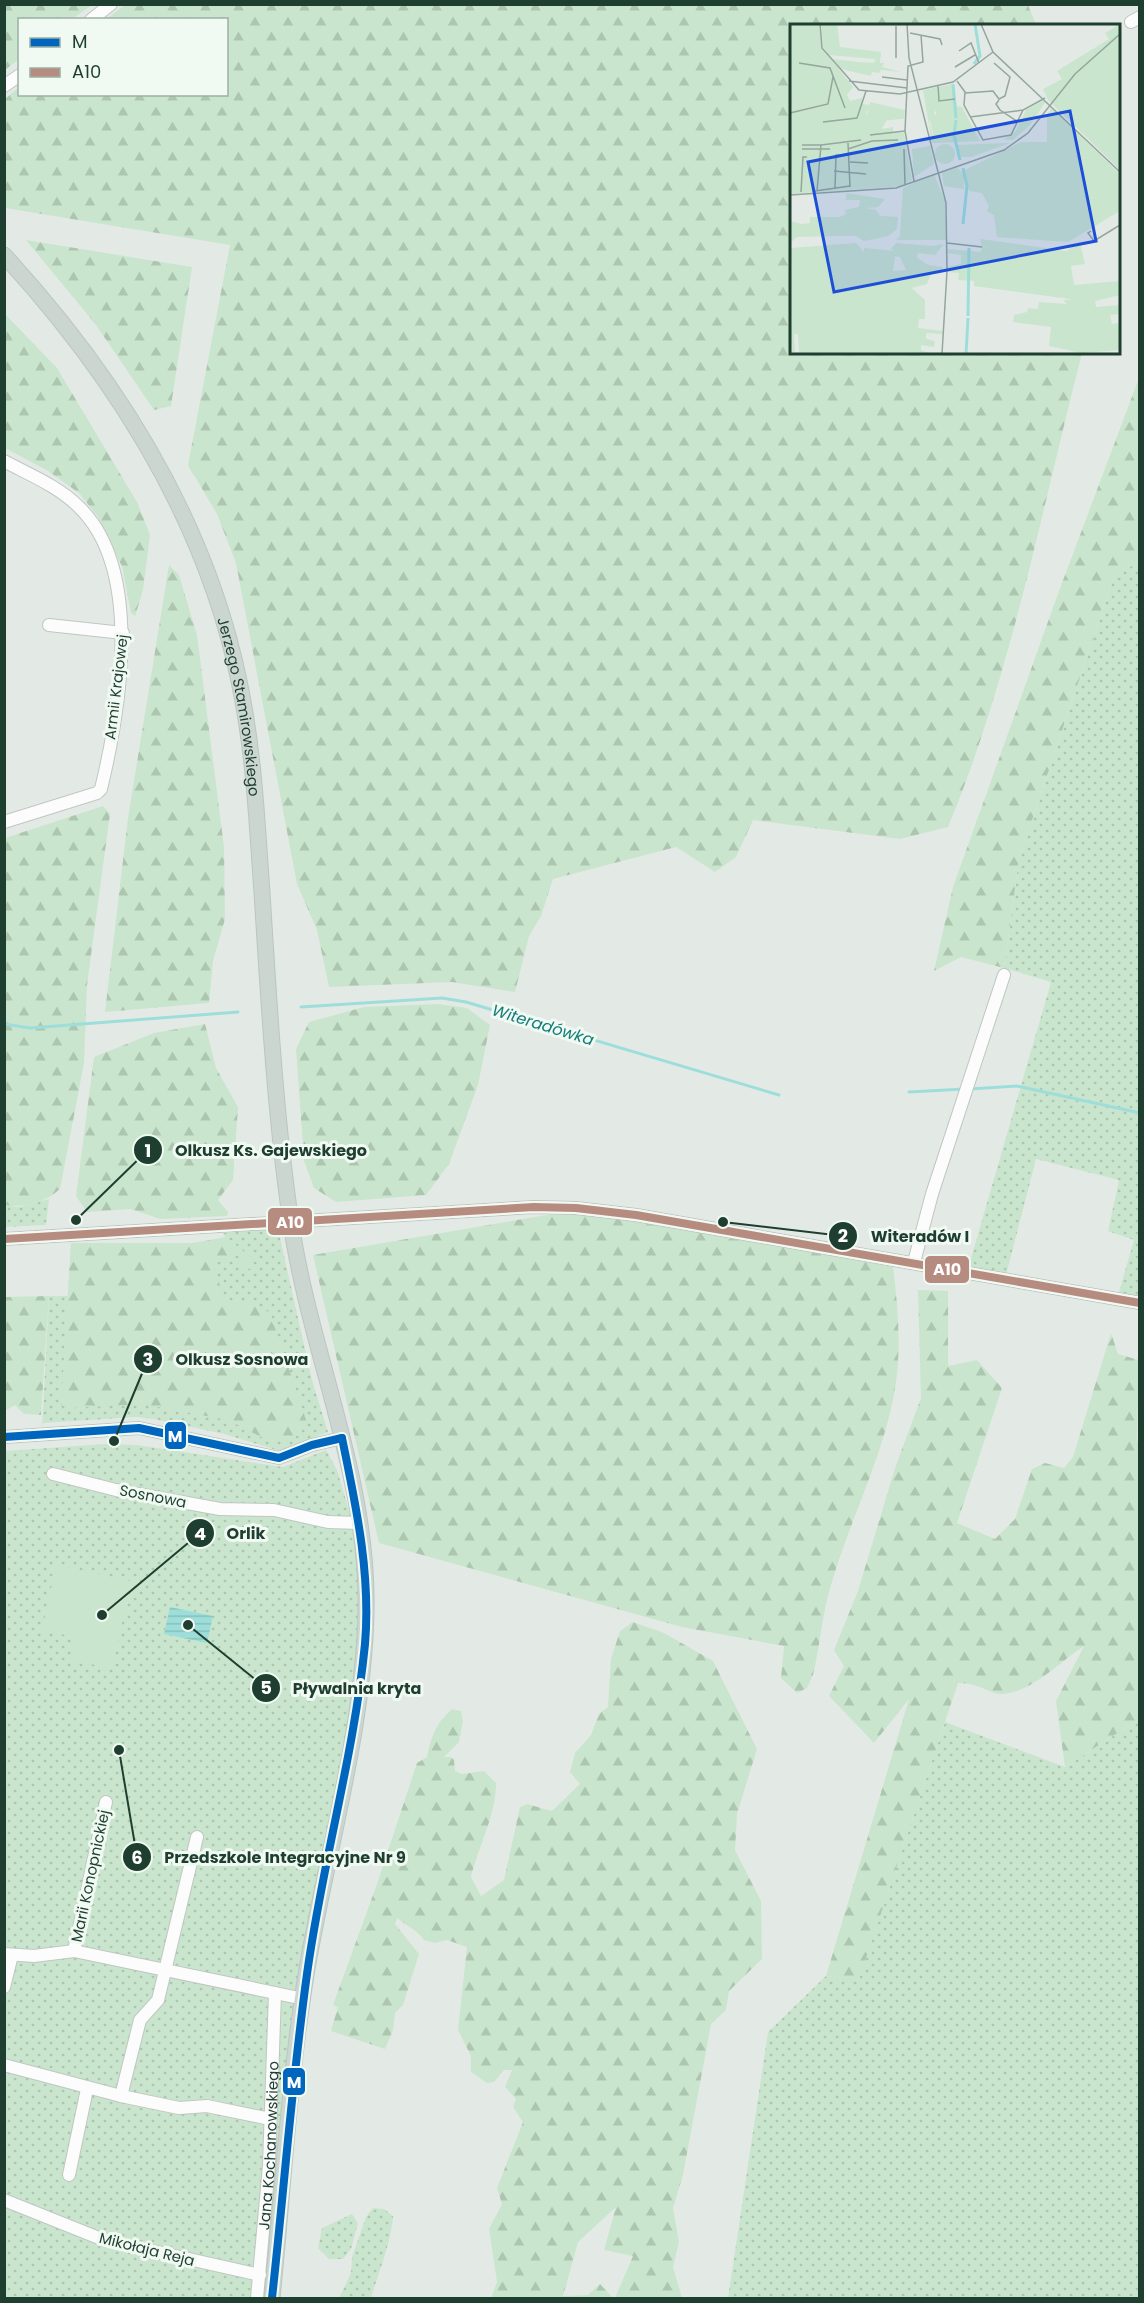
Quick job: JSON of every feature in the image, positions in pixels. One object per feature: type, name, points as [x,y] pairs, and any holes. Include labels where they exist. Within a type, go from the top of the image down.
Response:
[{"type":"main road","name":"Jerzego Stamirowskiego","points":[[4,255],[88,353],[129,414],[172,490],[206,568],[226,630],[249,740],[282,1158],[291,1221]]},
{"type":"main road","name":"Jana Kochanowskiego","points":[[272,2298],[304,1999],[361,1682],[367,1605],[360,1523],[342,1438],[303,1294],[291,1221]]},
{"type":"street","points":[[94,18],[111,4]]},
{"type":"street","points":[[4,86],[18,76]]},
{"type":"street","name":"Armii Krajowej","points":[[4,822],[97,793],[101,789],[123,633],[119,595],[112,568],[96,529],[88,517],[60,492],[5,462]]},
{"type":"street","points":[[49,625],[123,633]]},
{"type":"street","points":[[914,1262],[932,1194],[1004,975]]},
{"type":"street","points":[[4,1239],[534,1207],[576,1208],[636,1215],[1140,1303]]},
{"type":"street","points":[[4,1437],[139,1428],[279,1458],[312,1445],[342,1438]]},
{"type":"street","name":"Sosnowa","points":[[53,1474],[116,1490],[220,1509],[274,1510],[328,1522],[360,1523]]},
{"type":"street","name":"Marii Konopnickiej","points":[[74,1951],[106,1802]]},
{"type":"street","points":[[121,2096],[140,2019],[158,2000],[197,1837]]},
{"type":"street","name":"Marii Konopnickiej","points":[[4,1987],[8,1954],[34,1956],[74,1951],[304,1999]]},
{"type":"street","name":"Jana Kochanowskiego","points":[[257,2298],[270,2119],[275,1993]]},
{"type":"street","points":[[4,2065],[87,2089],[179,2108],[207,2106],[270,2119]]},
{"type":"street","points":[[69,2175],[87,2089]]},
{"type":"street","name":"Mikołaja Reja","points":[[4,2200],[104,2240],[260,2275]]},
{"type":"green space","points":[[5,4],[92,4],[73,18],[18,18],[18,60],[5,70]]},
{"type":"green space","points":[[125,5],[1028,5],[1036,24],[790,24],[790,354],[1082,354],[1007,653],[970,770],[948,827],[900,839],[753,820],[736,857],[715,872],[676,847],[553,879],[541,916],[529,936],[515,992],[452,982],[329,987],[317,930],[297,884],[236,563],[217,514],[188,465],[230,245],[5,208],[5,99],[18,88],[18,96],[228,96],[228,18],[107,18]]},
{"type":"green space","points":[[26,240],[192,267],[171,406],[154,410],[96,325]]},
{"type":"green space","points":[[5,314],[57,368],[137,502],[150,535],[143,590],[135,616],[131,613],[122,566],[105,536],[99,518],[79,493],[48,471],[5,448]]},
{"type":"green space","points":[[1139,378],[1139,563],[1115,573],[1019,859],[1004,968],[961,957],[934,971],[953,887],[1059,591]]},
{"type":"green space","points":[[1139,563],[1139,1303],[1117,1299],[1134,1240],[1108,1231],[1119,1180],[1036,1159],[1005,1279],[967,1272],[1051,982],[1004,968],[1019,859],[1115,573]]},
{"type":"green space","points":[[169,565],[179,575],[197,635],[224,847],[225,919],[213,961],[209,1003],[105,1012],[128,818]]},
{"type":"green space","points":[[103,806],[110,814],[87,985],[84,1063],[60,1189],[34,1203],[20,1206],[5,1205],[5,838]]},
{"type":"green space","points":[[438,1004],[467,1008],[490,1025],[478,1085],[449,1164],[426,1195],[336,1202],[314,1188],[304,1161],[296,1049],[309,1022],[364,1007]]},
{"type":"green space","points":[[205,1024],[216,1068],[238,1107],[233,1180],[218,1200],[228,1212],[227,1216],[161,1219],[130,1209],[87,1212],[76,1196],[94,1057],[154,1033]]},
{"type":"green space","points":[[49,1199],[46,1225],[5,1227],[4,1205],[19,1207]]},
{"type":"green space","points":[[570,1211],[635,1219],[893,1267],[899,1351],[895,1391],[880,1447],[831,1585],[813,1675],[807,1688],[797,1693],[781,1678],[784,1646],[682,1627],[379,1543],[313,1255]]},
{"type":"green space","points":[[272,1229],[280,1238],[312,1380],[328,1432],[280,1451],[224,1434],[136,1417],[43,1423],[42,1428],[49,1296],[68,1296],[71,1243],[193,1243],[226,1238],[223,1233]]},
{"type":"green space","points":[[226,1237],[253,1259],[252,1268],[244,1270],[238,1255],[213,1264],[225,1300],[243,1304],[252,1301],[270,1313],[306,1420],[301,1434],[290,1439],[263,1438],[228,1420],[142,1404],[70,1408],[61,1405],[71,1243],[193,1243]]},
{"type":"green space","points":[[918,1290],[948,1291],[948,1366],[977,1360],[1002,1388],[957,1523],[995,1539],[1015,1519],[1032,1469],[1045,1463],[1064,1468],[1073,1457],[1111,1333],[1118,1354],[1139,1360],[1137,1441],[1140,1441],[1139,1719],[1065,1767],[1056,1701],[1084,1646],[1036,1682],[1014,1692],[999,1694],[972,1684],[958,1683],[858,1982],[826,1976],[909,1699],[874,1743],[829,1696],[844,1666],[834,1650],[858,1591],[895,1468],[921,1398]]},
{"type":"green space","points":[[49,1296],[41,1415],[24,1414],[15,1405],[5,1411],[5,1297]]},
{"type":"green space","points":[[105,1444],[137,1445],[283,1467],[326,1450],[337,1470],[350,1514],[357,1551],[361,1607],[356,1680],[299,1984],[267,2298],[5,2298],[5,1451]]},
{"type":"green space","points":[[56,1565],[131,1581],[112,1669],[70,1659],[75,1637],[42,1630]]},
{"type":"green space","points":[[633,1622],[664,1633],[713,1661],[757,1749],[737,1814],[735,1850],[761,1901],[762,1959],[729,1991],[726,2010],[711,2024],[683,2175],[673,2208],[679,2242],[673,2267],[682,2298],[615,2298],[633,2256],[604,2250],[616,2207],[578,2242],[563,2296],[588,2295],[600,2284],[613,2298],[491,2298],[497,2282],[489,2229],[502,2204],[497,2188],[523,2122],[513,2107],[516,2099],[505,2087],[512,2070],[504,2070],[494,2082],[487,2083],[471,2072],[471,2056],[458,2030],[467,1947],[447,1940],[435,1943],[424,1940],[397,1918],[395,1924],[419,1954],[403,2005],[395,2013],[393,2030],[385,2049],[331,2031],[338,2007],[333,2005],[377,1884],[417,1763],[427,1757],[438,1725],[452,1709],[461,1711],[463,1721],[459,1742],[444,1757],[451,1757],[454,1760],[455,1771],[462,1774],[484,1771],[496,1783],[493,1807],[471,1877],[481,1896],[504,1880],[520,1807],[527,1804],[552,1811],[580,1784],[570,1772],[575,1753],[591,1735],[599,1714],[608,1707],[611,1659],[620,1631]]},
{"type":"green space","points":[[1139,1719],[1139,2298],[728,2298],[768,2032],[826,1976],[858,1981],[945,1722],[1065,1767]]},
{"type":"green space","points":[[373,2208],[384,2209],[393,2216],[387,2247],[371,2298],[339,2298],[351,2273],[352,2257],[366,2217]]},
{"type":"green space","points":[[352,2214],[358,2223],[351,2249],[343,2259],[329,2259],[318,2248],[322,2228]]},
{"type":"water","points":[[170,1607],[213,1616],[207,1643],[164,1634]]},
{"type":"waterway","name":"Witeradówka","points":[[301,1007],[442,998],[466,1002],[779,1095]]},
{"type":"waterway","name":"Witeradówka","points":[[4,1024],[30,1028],[238,1012]]},
{"type":"waterway","name":"Witeradówka","points":[[970,1089],[1017,1086],[1140,1113]]},
{"type":"waterway","name":"Witeradówka","points":[[909,1092],[964,1089]]},
{"type":"transit line","name":"A10","points":[[4,1239],[534,1207],[576,1208],[636,1215],[1140,1303]]},
{"type":"transit line","name":"M","points":[[4,1437],[139,1428],[279,1458],[312,1445],[342,1438]]},
{"type":"transit line","name":"M","points":[[272,2298],[292,2095],[307,1974],[346,1768],[365,1644],[364,1566],[342,1438]]},
{"type":"place","name":"Olkusz Ks. Gajewskiego","points":[[76,1220]]},
{"type":"place","name":"Witeradów I","points":[[723,1222]]},
{"type":"place","name":"Olkusz Sosnowa","points":[[114,1441]]},
{"type":"place","name":"Orlik","points":[[102,1615]]},
{"type":"place","name":"Pływalnia kryta","points":[[188,1625]]},
{"type":"place","name":"Przedszkole Integracyjne Nr 9","points":[[119,1750]]}]
